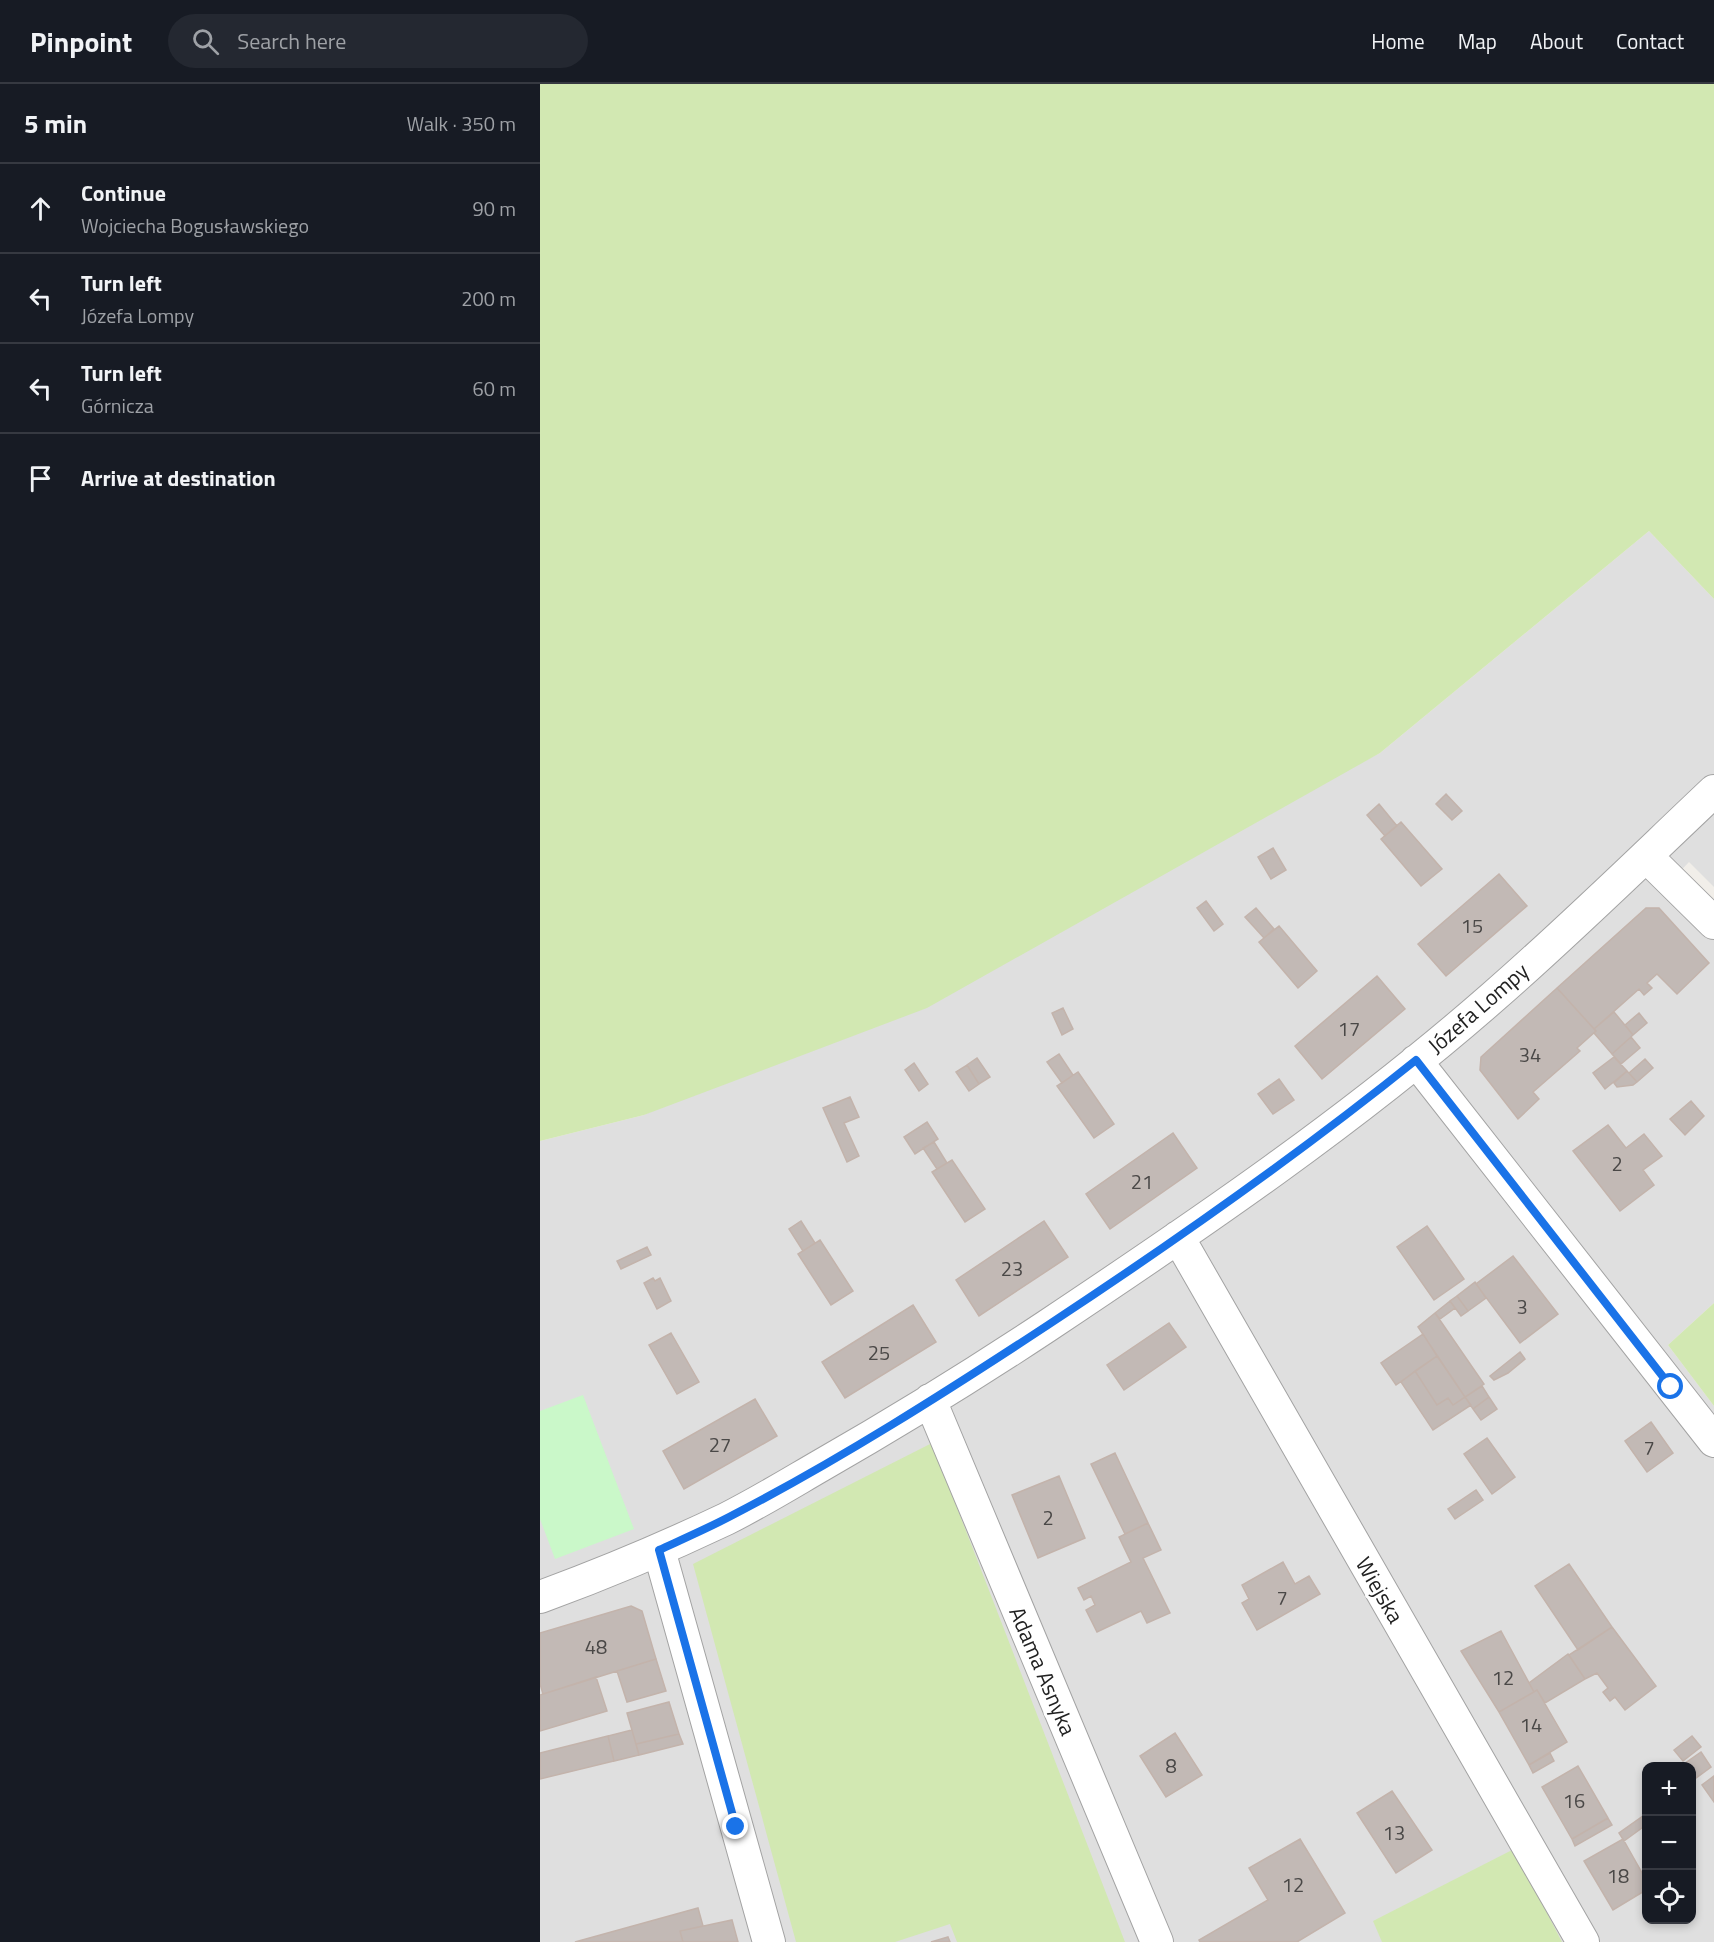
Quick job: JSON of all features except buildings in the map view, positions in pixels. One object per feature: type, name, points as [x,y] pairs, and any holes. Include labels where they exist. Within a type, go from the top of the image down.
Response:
[{"type":"street","name":"Józefa Lompy","points":[[540,1597],[588,1580],[659,1550],[729,1517],[930,1400],[1024,1341],[1178,1237],[1342,1119],[1492,998],[1714,791]]},
{"type":"street","points":[[1646,856],[1714,923]]},
{"type":"street","points":[[1416,1060],[1714,1441]]},
{"type":"street","name":"Wiejska","points":[[1178,1237],[1583,1942]]},
{"type":"street","name":"Adama Asnyka","points":[[930,1400],[1156,1942]]},
{"type":"street","points":[[659,1550],[769,1942]]},
{"type":"shaded area","points":[[1649,531],[1714,599],[1714,887],[1689,862],[1668,884],[1714,930],[1714,1303],[1668,1345],[1714,1406],[1714,1942],[540,1942],[540,1141],[644,1115],[1380,753]]},
{"type":"green space","points":[[540,84],[1714,84],[1714,599],[1649,531],[1380,753],[927,1008],[644,1115],[540,1141]]},
{"type":"green space","points":[[1714,1303],[1714,1406],[1668,1345]]},
{"type":"green space","points":[[583,1395],[634,1529],[555,1559],[540,1519],[540,1411]]},
{"type":"green space","points":[[932,1443],[1125,1942],[957,1942],[950,1924],[895,1942],[796,1942],[693,1564]]},
{"type":"green space","points":[[1514,1849],[1562,1942],[1382,1942],[1373,1921]]},
{"type":"route","points":[[736,1827],[659,1550],[729,1517],[859,1444],[1004,1354],[1261,1178],[1342,1119],[1416,1060],[1671,1387]]}]
